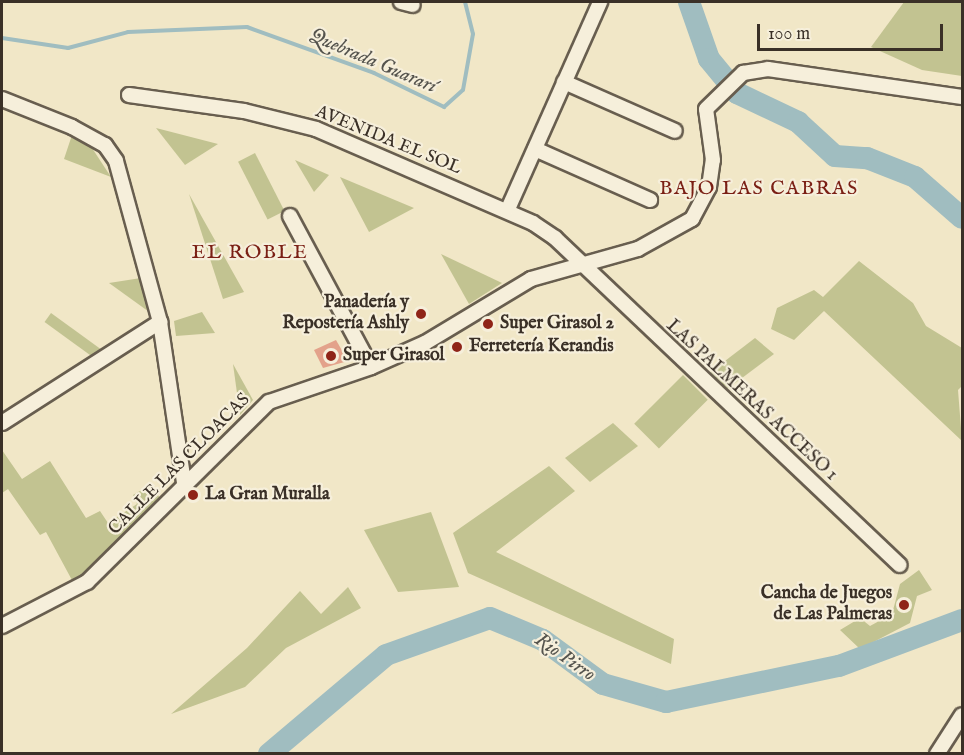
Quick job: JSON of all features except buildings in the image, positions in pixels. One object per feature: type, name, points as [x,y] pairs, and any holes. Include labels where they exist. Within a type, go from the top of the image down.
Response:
[{"type":"street","points":[[508,209],[600,2]]},
{"type":"street","name":"CALLE LAS CLOACAS","points":[[2,626],[87,582],[184,483],[269,402],[371,367],[426,343],[531,279],[580,262],[638,249],[692,219],[709,187],[713,160],[706,109],[743,73],[768,69],[963,97]]},
{"type":"street","points":[[564,82],[675,131]]},
{"type":"street","name":"AVENIDA EL SOL","points":[[129,95],[244,111],[316,129],[508,209],[555,238],[580,262]]},
{"type":"street","points":[[2,99],[105,145],[135,219],[160,322],[184,483]]},
{"type":"street","points":[[536,149],[650,200]]},
{"type":"street","points":[[290,216],[371,367]]},
{"type":"street","name":"LAS PALMERAS ACCESO 1","points":[[580,262],[899,565]]},
{"type":"street","points":[[2,423],[160,322]]},
{"type":"street","points":[[938,753],[963,715]]},
{"type":"green space","points":[[904,2],[962,2],[962,76],[922,70],[871,47]]},
{"type":"green space","points":[[156,128],[218,144],[185,165]]},
{"type":"green space","points":[[72,135],[92,148],[111,177],[64,159]]},
{"type":"green space","points":[[255,153],[285,211],[268,220],[238,162]]},
{"type":"green space","points":[[295,160],[329,175],[314,192]]},
{"type":"green space","points":[[340,177],[414,208],[369,232]]},
{"type":"green space","points":[[189,194],[244,292],[223,299]]},
{"type":"green space","points":[[441,254],[502,283],[469,304]]},
{"type":"green space","points":[[859,261],[913,303],[926,326],[962,348],[962,386],[958,390],[962,441],[824,311],[794,340],[771,329],[777,308],[814,290],[823,297]]},
{"type":"green space","points":[[141,278],[152,314],[109,283]]},
{"type":"green space","points":[[202,312],[215,333],[176,336],[174,321]]},
{"type":"green space","points":[[51,313],[102,350],[96,359],[45,322]]},
{"type":"green space","points":[[755,338],[774,354],[722,393],[704,377]]},
{"type":"green space","points":[[233,364],[253,400],[240,415]]},
{"type":"green space","points":[[683,375],[708,400],[659,449],[634,424]]},
{"type":"green space","points":[[613,423],[638,446],[590,482],[565,458]]},
{"type":"green space","points":[[2,450],[22,479],[50,461],[86,518],[100,511],[108,523],[137,504],[133,495],[150,485],[161,499],[73,582],[46,532],[40,535],[8,489],[2,493]]},
{"type":"green space","points":[[549,466],[575,491],[496,552],[674,639],[671,664],[468,573],[453,533]]},
{"type":"green space","points":[[431,512],[459,587],[398,592],[364,530]]},
{"type":"green space","name":"Cancha de Juegos de Las Palmeras","points":[[919,570],[932,590],[917,596],[910,623],[860,649],[840,630],[860,618],[870,626],[892,614],[900,584]]},
{"type":"green space","points":[[348,587],[361,608],[286,648],[245,687],[171,714],[247,648],[300,591],[321,614]]},
{"type":"waterway","name":"Quebrada Guararí","points":[[2,38],[68,48],[128,32],[247,27],[374,73],[444,107],[463,90],[473,34],[465,2]]},
{"type":"waterway","points":[[689,2],[709,59],[737,93],[798,122],[835,156],[867,158],[915,177],[962,218]]},
{"type":"waterway","name":"Rio Pirro","points":[[269,754],[386,655],[490,618],[543,640],[603,684],[666,702],[839,666],[962,620]]},
{"type":"place","name":"Panadería y Repostería Ashly","points":[[421,314]]},
{"type":"place","name":"Super Girasol 2","points":[[488,324]]},
{"type":"place","name":"Ferretería Kerandis","points":[[457,347]]},
{"type":"place","name":"Super Girasol","points":[[331,356]]},
{"type":"place","name":"La Gran Muralla","points":[[193,495]]},
{"type":"place","name":"Cancha de Juegos de Las Palmeras","points":[[904,605]]},
{"type":"district","name":"BAJO LAS CABRAS","points":[[759,188]]},
{"type":"district","name":"EL ROBLE","points":[[250,252]]}]
